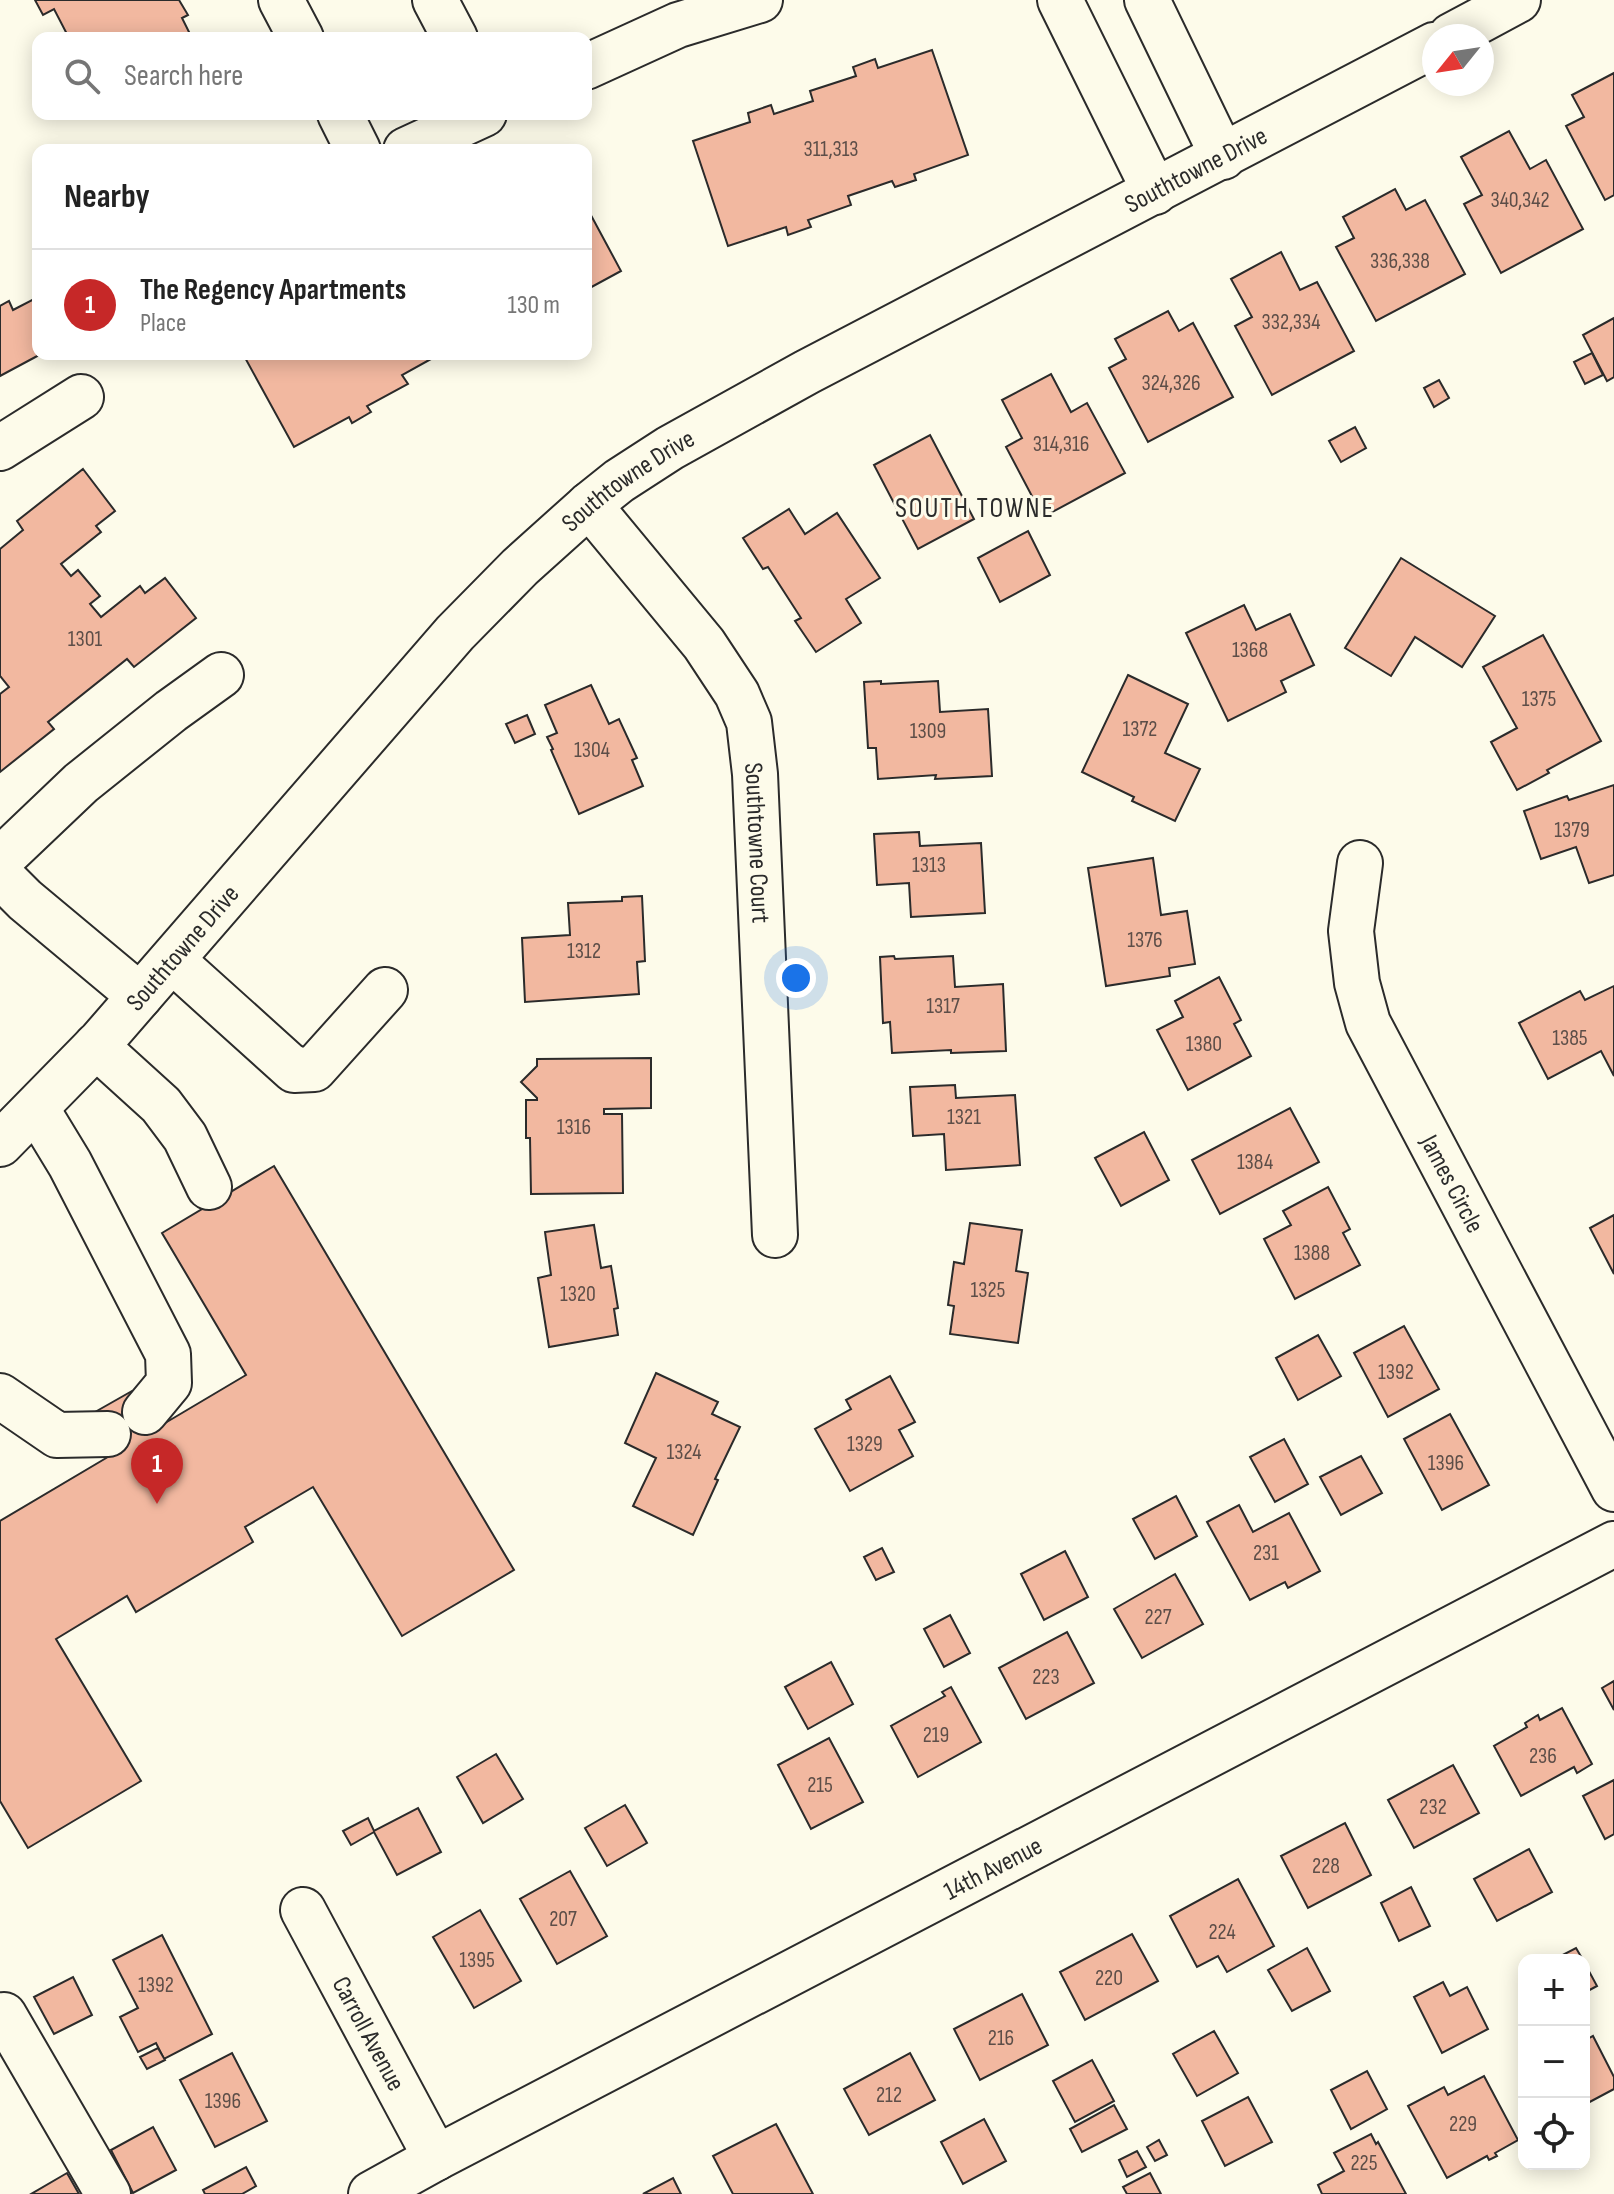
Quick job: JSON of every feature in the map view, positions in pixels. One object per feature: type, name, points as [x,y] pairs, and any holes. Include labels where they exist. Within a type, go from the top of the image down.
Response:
[{"type":"street","points":[[281,0],[298,32]]},
{"type":"street","points":[[435,0],[452,32]]},
{"type":"street","points":[[1060,0],[1155,192]]},
{"type":"street","points":[[1147,0],[1223,157]]},
{"type":"street","points":[[1473,24],[1518,0]]},
{"type":"street","points":[[592,64],[678,25],[737,3]]},
{"type":"street","name":"Southtowne Drive","points":[[0,1144],[96,1046],[455,633],[520,567],[619,481],[681,441],[807,372],[1422,51]]},
{"type":"street","points":[[343,120],[355,144]]},
{"type":"street","points":[[419,144],[471,120]]},
{"type":"street","points":[[0,448],[81,397]]},
{"type":"street","name":"Southtowne Court","points":[[589,505],[704,644],[737,694],[749,722],[755,774],[775,1235]]},
{"type":"street","points":[[0,860],[81,783],[221,675]]},
{"type":"street","name":"James Circle","points":[[1360,863],[1351,931],[1357,983],[1368,1023],[1614,1489]]},
{"type":"street","points":[[0,875],[25,900],[140,996]]},
{"type":"street","points":[[172,960],[294,1070],[314,1069],[385,990]]},
{"type":"street","points":[[96,1046],[161,1105],[185,1137],[209,1187]]},
{"type":"street","points":[[36,1108],[70,1164],[168,1354],[169,1383],[145,1412]]},
{"type":"street","points":[[0,1396],[57,1435],[108,1434]]},
{"type":"street","name":"14th Avenue","points":[[371,2194],[1614,1544]]},
{"type":"street","name":"Carroll Avenue","points":[[303,1910],[436,2158]]},
{"type":"street","points":[[4,2015],[108,2194]]},
{"type":"building","points":[[35,0],[179,0],[188,15],[182,18],[189,32],[66,32],[54,9],[43,15]]},
{"type":"building","points":[[932,50],[968,155],[914,174],[916,180],[895,187],[892,181],[848,196],[851,205],[808,220],[811,227],[788,235],[786,227],[728,246],[693,141],[750,122],[748,113],[771,105],[774,114],[813,101],[810,91],[856,76],[853,67],[875,59],[878,68]]},
{"type":"building","points":[[1614,73],[1614,195],[1605,200],[1566,126],[1584,117],[1572,95]]},
{"type":"building","points":[[1509,131],[1530,169],[1546,160],[1583,229],[1501,273],[1464,204],[1482,195],[1461,157]]},
{"type":"building","points":[[1395,189],[1406,210],[1425,200],[1465,274],[1376,321],[1336,247],[1354,238],[1343,217]]},
{"type":"building","points":[[592,217],[621,271],[592,287]]},
{"type":"building","points":[[1281,252],[1300,290],[1317,282],[1354,351],[1272,395],[1235,326],[1252,317],[1231,279]]},
{"type":"building","points":[[32,300],[32,359],[0,376],[0,306],[9,301],[13,310]]},
{"type":"building","points":[[1168,311],[1179,331],[1193,323],[1233,397],[1148,442],[1109,368],[1126,359],[1115,339]]},
{"type":"building","points":[[1614,318],[1614,377],[1607,381],[1583,335]]},
{"type":"building","points":[[1592,353],[1603,375],[1585,384],[1574,362]]},
{"type":"building","points":[[246,360],[429,360],[402,375],[408,384],[367,406],[371,412],[352,423],[349,417],[294,447]]},
{"type":"building","points":[[1051,374],[1071,412],[1087,403],[1125,473],[1043,517],[1006,447],[1022,438],[1002,400]]},
{"type":"building","points":[[1439,380],[1449,398],[1434,407],[1424,388]]},
{"type":"building","points":[[1355,427],[1366,448],[1341,462],[1329,441]]},
{"type":"building","points":[[930,435],[974,519],[918,549],[874,465]]},
{"type":"building","points":[[83,469],[115,511],[96,526],[101,532],[61,564],[71,576],[78,570],[100,596],[90,604],[101,617],[140,586],[145,593],[165,578],[196,618],[134,667],[127,659],[48,722],[54,729],[0,772],[0,694],[9,687],[0,676],[0,549],[23,530],[17,521]]},
{"type":"building","points":[[789,509],[805,534],[837,513],[880,578],[846,599],[861,623],[816,652],[795,621],[801,618],[768,567],[763,569],[743,538]]},
{"type":"building","points":[[1028,531],[1050,575],[1000,602],[978,558]]},
{"type":"building","points":[[1401,558],[1495,616],[1462,667],[1415,637],[1391,676],[1345,648]]},
{"type":"building","points":[[1244,605],[1256,630],[1290,614],[1314,665],[1281,681],[1286,692],[1228,721],[1186,633]]},
{"type":"building","points":[[1543,635],[1601,741],[1517,790],[1491,742],[1517,728],[1483,667]]},
{"type":"building","points":[[1128,675],[1188,704],[1165,753],[1200,769],[1175,821],[1082,772]]},
{"type":"building","points":[[881,681],[881,684],[938,681],[940,712],[988,709],[992,776],[935,779],[936,775],[878,779],[876,748],[868,748],[864,682]]},
{"type":"building","points":[[591,685],[609,724],[619,719],[637,758],[632,760],[643,786],[579,814],[551,750],[547,737],[557,733],[545,705]]},
{"type":"building","points":[[527,715],[535,734],[515,743],[506,724]]},
{"type":"building","points":[[1614,785],[1614,875],[1589,883],[1576,847],[1541,859],[1524,811],[1567,796],[1569,800]]},
{"type":"building","points":[[919,832],[920,846],[981,843],[985,913],[911,917],[909,883],[877,885],[874,834]]},
{"type":"building","points":[[1153,858],[1161,915],[1187,911],[1195,964],[1169,968],[1170,976],[1106,986],[1088,868]]},
{"type":"building","points":[[642,896],[645,961],[637,962],[639,994],[525,1002],[522,938],[570,935],[568,903],[622,901],[622,897]]},
{"type":"building","points":[[894,956],[895,959],[953,956],[955,987],[1003,984],[1006,1051],[892,1053],[890,1022],[883,1023],[880,957]]},
{"type":"building","points":[[1219,977],[1241,1020],[1234,1024],[1251,1056],[1188,1090],[1157,1030],[1183,1017],[1175,1001]]},
{"type":"building","points":[[1614,986],[1614,1076],[1601,1051],[1548,1079],[1519,1023],[1580,991],[1585,1000]]},
{"type":"building","points":[[651,1058],[651,1108],[604,1109],[604,1114],[622,1114],[623,1193],[531,1194],[526,1100],[537,1098],[521,1082],[537,1066],[537,1059]]},
{"type":"building","points":[[955,1085],[956,1098],[1015,1095],[1020,1165],[946,1170],[944,1134],[913,1136],[910,1087]]},
{"type":"building","points":[[1290,1108],[1319,1162],[1220,1214],[1192,1160]]},
{"type":"building","points":[[1144,1132],[1169,1180],[1121,1206],[1095,1158]]},
{"type":"building","points":[[274,1166],[514,1570],[402,1636],[313,1487],[245,1527],[253,1542],[136,1612],[127,1596],[56,1639],[141,1781],[28,1848],[0,1801],[0,1521],[118,1451],[95,1412],[132,1391],[155,1429],[246,1375],[162,1233]]},
{"type":"building","points":[[1328,1187],[1350,1229],[1343,1233],[1360,1265],[1295,1299],[1264,1239],[1291,1225],[1283,1211]]},
{"type":"building","points":[[1614,1215],[1614,1274],[1590,1228]]},
{"type":"building","points":[[970,1223],[1022,1230],[1016,1271],[1028,1273],[1018,1343],[950,1334],[954,1306],[948,1305],[954,1262],[964,1264]]},
{"type":"building","points":[[594,1225],[601,1268],[611,1266],[618,1308],[614,1309],[618,1335],[549,1347],[538,1278],[551,1275],[545,1232]]},
{"type":"building","points":[[1404,1326],[1439,1389],[1388,1417],[1354,1353]]},
{"type":"building","points":[[1318,1335],[1341,1376],[1298,1400],[1276,1358]]},
{"type":"building","points":[[656,1373],[718,1402],[712,1414],[740,1427],[693,1535],[633,1506],[656,1458],[625,1443]]},
{"type":"building","points":[[890,1376],[915,1422],[899,1430],[913,1456],[850,1491],[815,1429],[851,1409],[846,1400]]},
{"type":"building","points":[[1450,1414],[1489,1485],[1442,1510],[1404,1439]]},
{"type":"building","points":[[1284,1439],[1308,1484],[1275,1502],[1250,1457]]},
{"type":"building","points":[[1361,1456],[1382,1493],[1341,1515],[1320,1477]]},
{"type":"building","points":[[1176,1496],[1197,1536],[1155,1559],[1133,1519]]},
{"type":"building","points":[[1239,1505],[1253,1532],[1289,1513],[1320,1571],[1288,1588],[1285,1582],[1250,1600],[1207,1522]]},
{"type":"building","points":[[882,1548],[894,1572],[876,1580],[864,1557]]},
{"type":"building","points":[[1065,1551],[1088,1597],[1044,1620],[1021,1574]]},
{"type":"building","points":[[1175,1574],[1203,1624],[1142,1658],[1114,1609]]},
{"type":"building","points":[[950,1615],[970,1653],[944,1667],[924,1629]]},
{"type":"building","points":[[1067,1632],[1094,1683],[1026,1719],[999,1668]]},
{"type":"building","points":[[831,1662],[853,1704],[808,1729],[785,1687]]},
{"type":"building","points":[[1614,1681],[1614,1710],[1602,1688]]},
{"type":"building","points":[[951,1687],[981,1742],[918,1777],[891,1726],[945,1696],[942,1692]]},
{"type":"building","points":[[1562,1708],[1592,1764],[1577,1773],[1574,1767],[1521,1796],[1494,1746],[1527,1727],[1525,1723],[1538,1715],[1540,1720]]},
{"type":"building","points":[[829,1738],[863,1802],[811,1829],[778,1765]]},
{"type":"building","points":[[496,1754],[523,1799],[483,1823],[457,1777]]},
{"type":"building","points":[[1453,1765],[1479,1813],[1414,1848],[1388,1800]]},
{"type":"building","points":[[1614,1780],[1614,1834],[1605,1839],[1583,1796]]},
{"type":"building","points":[[625,1805],[647,1843],[607,1866],[585,1828]]},
{"type":"building","points":[[418,1808],[441,1852],[397,1875],[374,1832],[351,1845],[343,1831],[368,1818],[374,1831]]},
{"type":"building","points":[[1345,1823],[1371,1875],[1308,1908],[1281,1856]]},
{"type":"building","points":[[1529,1849],[1552,1892],[1497,1921],[1474,1879]]},
{"type":"building","points":[[570,1871],[607,1936],[557,1964],[520,1899]]},
{"type":"building","points":[[1238,1879],[1274,1946],[1227,1972],[1218,1956],[1197,1967],[1170,1916]]},
{"type":"building","points":[[1411,1887],[1430,1926],[1399,1941],[1381,1903]]},
{"type":"building","points":[[480,1910],[521,1981],[474,2008],[433,1937]]},
{"type":"building","points":[[1132,1934],[1158,1981],[1085,2020],[1060,1972]]},
{"type":"building","points":[[162,1935],[212,2034],[164,2059],[156,2043],[138,2052],[120,2017],[138,2008],[113,1960]]},
{"type":"building","points":[[1307,1948],[1330,1991],[1292,2011],[1268,1970]]},
{"type":"building","points":[[1576,1948],[1580,1954],[1564,1954]]},
{"type":"building","points":[[1590,1973],[1597,1986],[1590,1990]]},
{"type":"building","points":[[73,1977],[92,2015],[54,2034],[34,1997]]},
{"type":"building","points":[[1443,1982],[1450,1996],[1467,1987],[1488,2029],[1442,2053],[1414,1997]]},
{"type":"building","points":[[1022,1994],[1048,2045],[980,2080],[954,2029]]},
{"type":"building","points":[[1214,2031],[1238,2073],[1197,2096],[1173,2054]]},
{"type":"building","points":[[1593,2036],[1614,2077],[1614,2089],[1590,2102],[1590,2098],[1590,2038]]},
{"type":"building","points":[[158,2048],[165,2060],[147,2069],[140,2057]]},
{"type":"building","points":[[232,2053],[267,2121],[215,2147],[180,2080]]},
{"type":"building","points":[[910,2053],[935,2100],[869,2135],[844,2089]]},
{"type":"building","points":[[1092,2060],[1114,2101],[1075,2122],[1053,2081]]},
{"type":"building","points":[[1367,2071],[1387,2109],[1351,2129],[1331,2090]]},
{"type":"building","points":[[1484,2076],[1518,2140],[1495,2153],[1497,2156],[1489,2160],[1487,2156],[1447,2178],[1408,2106],[1444,2087],[1448,2095]]},
{"type":"building","points":[[1248,2097],[1272,2142],[1225,2166],[1202,2121]]},
{"type":"building","points":[[1114,2105],[1127,2129],[1082,2152],[1070,2129]]},
{"type":"building","points":[[984,2119],[1006,2161],[963,2184],[941,2142]]},
{"type":"building","points":[[776,2124],[813,2194],[733,2194],[713,2156]]},
{"type":"building","points":[[153,2127],[176,2170],[133,2193],[111,2150]]},
{"type":"building","points":[[1371,2134],[1406,2194],[1322,2194],[1318,2185],[1344,2171],[1334,2153]]},
{"type":"building","points":[[1159,2140],[1167,2155],[1155,2161],[1147,2147]]},
{"type":"building","points":[[1137,2151],[1146,2167],[1127,2177],[1119,2160]]},
{"type":"building","points":[[246,2167],[256,2186],[242,2194],[205,2194],[203,2190]]},
{"type":"building","points":[[67,2173],[79,2194],[31,2194]]},
{"type":"building","points":[[1150,2173],[1161,2194],[1127,2194],[1123,2187]]},
{"type":"building","points":[[673,2178],[681,2194],[643,2194]]},
{"type":"place","name":"The Regency Apartments","points":[[157,1504]]},
{"type":"district","name":"SOUTH TOWNE","points":[[975,507]]}]
